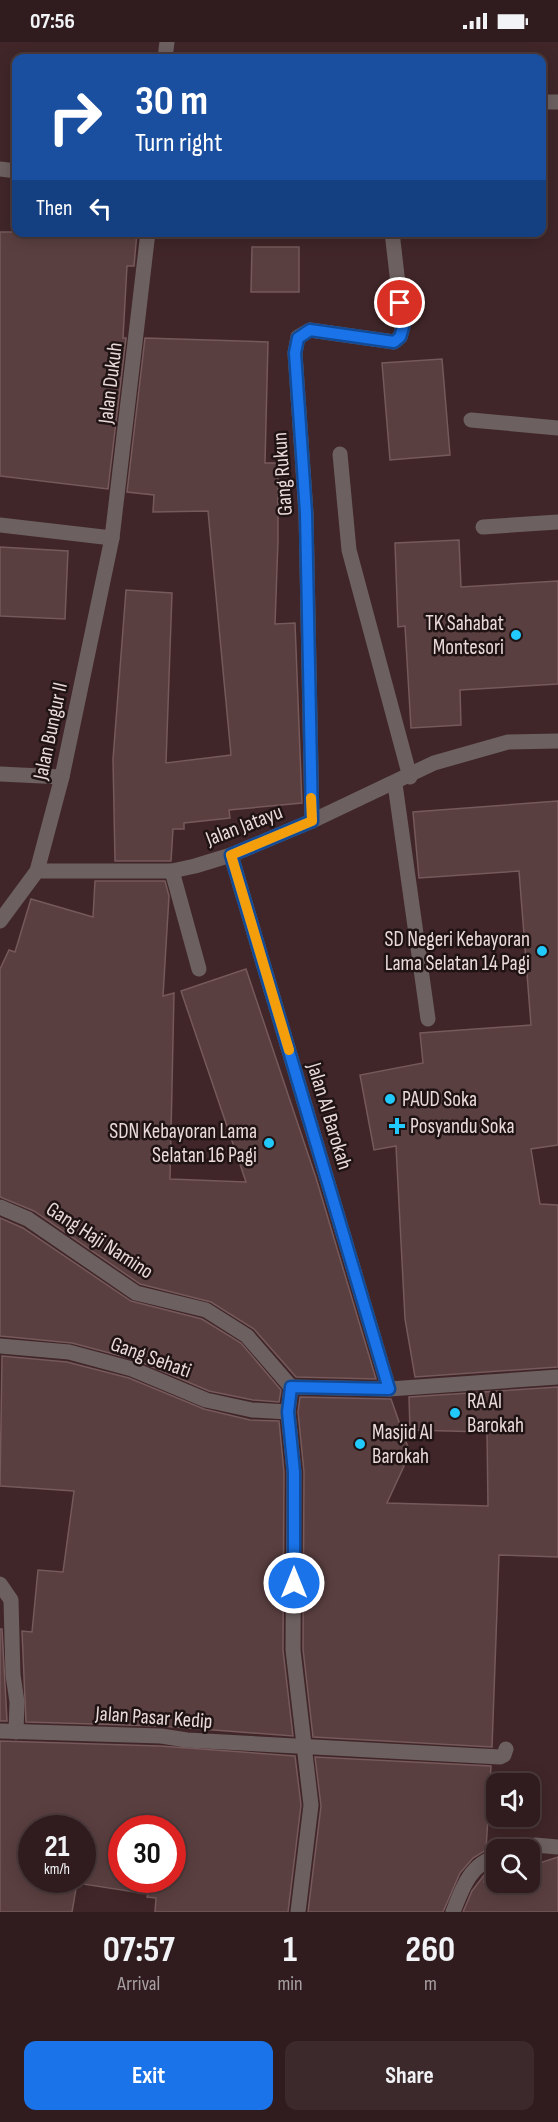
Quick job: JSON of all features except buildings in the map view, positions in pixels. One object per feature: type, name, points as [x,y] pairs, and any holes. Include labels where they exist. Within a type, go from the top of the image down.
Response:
[{"type":"street","name":"Jalan Dukuh","points":[[112,538],[147,237]]},
{"type":"street","name":"Gang Rukun","points":[[312,821],[306,513],[295,353],[298,338],[310,330],[394,342],[400,337],[403,327],[393,237]]},
{"type":"street","points":[[471,420],[558,428]]},
{"type":"street","points":[[340,454],[349,550],[410,777]]},
{"type":"street","points":[[483,527],[558,522]]},
{"type":"street","points":[[0,525],[112,538]]},
{"type":"street","name":"Jalan Bungur II","points":[[0,921],[37,871],[62,777],[112,538]]},
{"type":"street","name":"Jalan Jatayu","points":[[37,871],[172,871],[231,855],[395,784],[434,763],[508,742],[558,741]]},
{"type":"street","points":[[0,774],[62,777]]},
{"type":"street","points":[[395,784],[428,1019]]},
{"type":"street","name":"Jalan Al Barokah","points":[[231,855],[389,1389]]},
{"type":"street","points":[[172,871],[199,969]]},
{"type":"street","name":"Gang Haji Namino","points":[[0,1207],[28,1219],[136,1293],[206,1310],[246,1336],[291,1387]]},
{"type":"street","name":"Gang Sehati","points":[[0,1347],[69,1352],[132,1369],[206,1400],[252,1410],[288,1412]]},
{"type":"street","points":[[298,1912],[311,1805],[293,1650],[294,1472],[288,1412],[291,1387],[389,1389],[558,1377]]},
{"type":"street","points":[[0,1584],[11,1600],[13,1675],[17,1702],[16,1732]]},
{"type":"street","name":"Jalan Pasar Kedip","points":[[0,1731],[161,1736],[304,1747],[500,1757],[506,1749]]},
{"type":"street","points":[[540,1846],[558,1848]]},
{"type":"street","points":[[453,1912],[466,1879],[486,1861]]},
{"type":"slow traffic","points":[[289,1050],[231,855],[312,821],[311,798]]},
{"type":"place","name":"TK Sahabat Montesori","points":[[516,635]]},
{"type":"place","name":"SD Negeri Kebayoran Lama Selatan 14 Pagi","points":[[542,951]]},
{"type":"place","name":"PAUD Soka","points":[[390,1099]]},
{"type":"place","name":"Posyandu Soka","points":[[397,1126]]},
{"type":"place","name":"SDN Kebayoran Lama Selatan 16 Pagi","points":[[269,1143]]},
{"type":"place","name":"RA Al Barokah","points":[[455,1413]]},
{"type":"place","name":"Masjid Al Barokah","points":[[360,1444]]},
{"type":"route","points":[[294,1583],[294,1472],[288,1412],[291,1387],[389,1389],[231,855],[312,821],[306,513],[295,353],[298,338],[310,330],[394,342],[400,337],[403,327],[400,303]]}]
